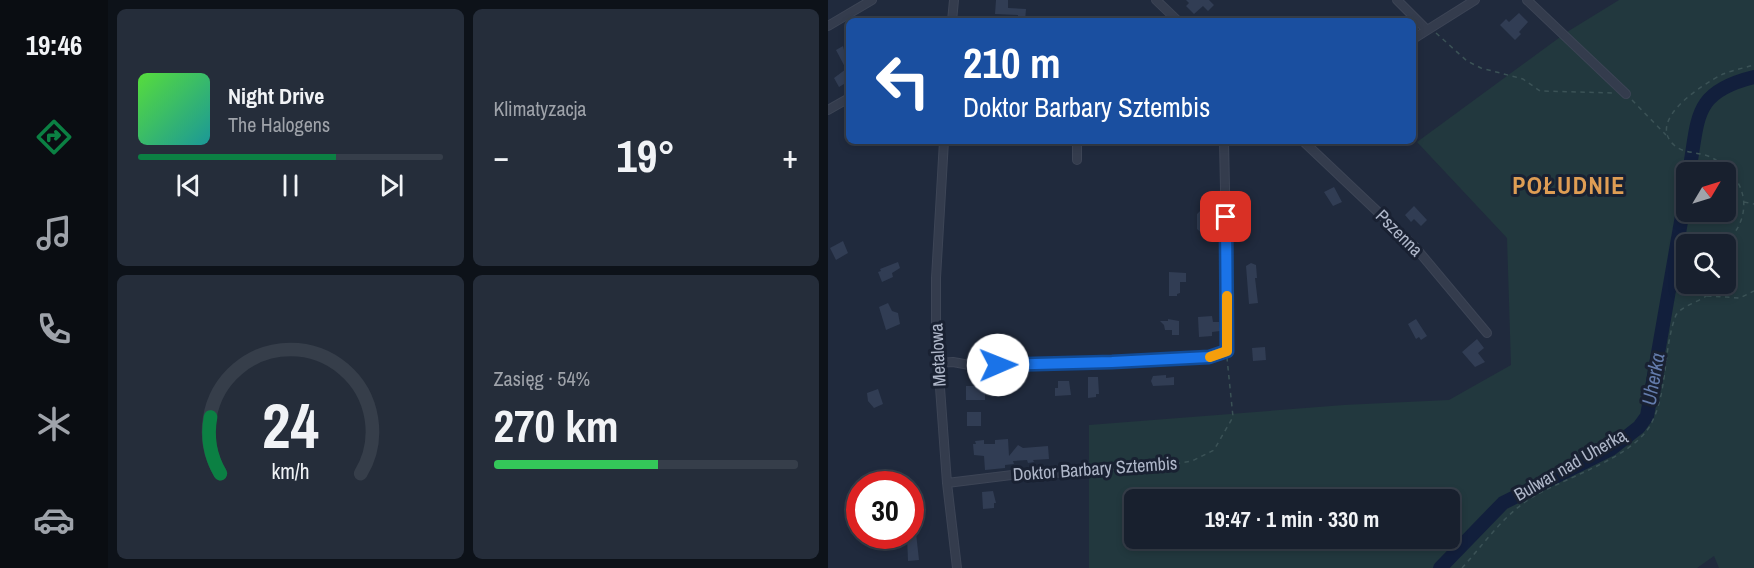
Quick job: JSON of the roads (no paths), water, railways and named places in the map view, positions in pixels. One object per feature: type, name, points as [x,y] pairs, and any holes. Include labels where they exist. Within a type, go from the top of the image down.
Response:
[{"type":"street","points":[[828,26],[872,0]]},
{"type":"street","points":[[952,18],[954,0]]},
{"type":"street","points":[[1156,0],[1175,18]]},
{"type":"street","points":[[1397,0],[1415,18]]},
{"type":"street","points":[[1416,37],[1475,0]]},
{"type":"street","points":[[1527,0],[1626,94]]},
{"type":"street","points":[[1416,19],[1427,30]]},
{"type":"street","points":[[828,110],[846,100]]},
{"type":"street","name":"Metalowa","points":[[944,144],[936,278],[938,363],[947,483],[957,568]]},
{"type":"street","points":[[1077,144],[1077,160]]},
{"type":"street","points":[[938,363],[953,362],[975,366],[1112,362],[1209,357],[1227,351],[1224,144]]},
{"type":"street","name":"Pszenna","points":[[1306,144],[1415,247],[1487,333]]},
{"type":"street","name":"Doktor Barbary Sztembis","points":[[947,483],[1020,474],[1078,472]]},
{"type":"waterway","name":"Uherka","points":[[1691,162],[1698,122],[1709,99],[1734,83],[1754,77]]},
{"type":"waterway","name":"Uherka","points":[[1440,568],[1503,503],[1611,449],[1639,427],[1647,416],[1681,222]]},
{"type":"district","name":"POŁUDNIE","points":[[1569,186]]}]
